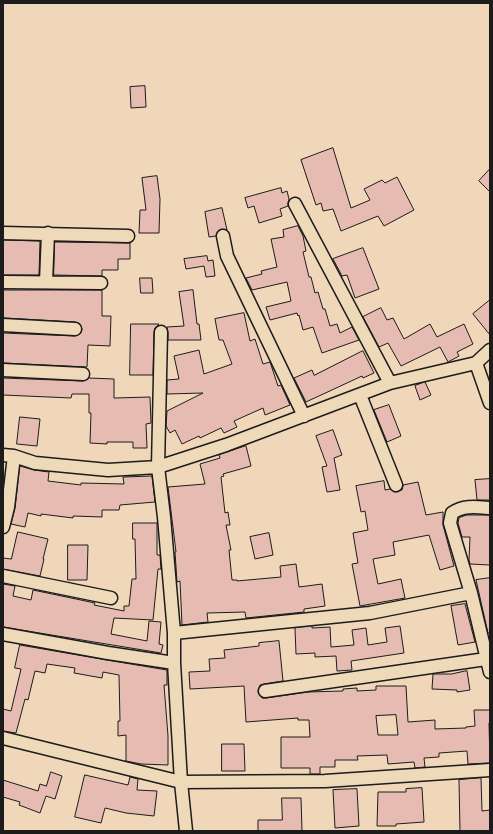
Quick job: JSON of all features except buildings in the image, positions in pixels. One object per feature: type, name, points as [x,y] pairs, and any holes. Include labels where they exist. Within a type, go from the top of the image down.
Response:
[{"type":"street","points":[[295,204],[390,383]]},
{"type":"street","points":[[3,233],[128,236]]},
{"type":"street","points":[[46,282],[48,234]]},
{"type":"street","points":[[223,236],[227,256],[304,416]]},
{"type":"street","points":[[3,282],[101,283]]},
{"type":"street","points":[[3,325],[75,329]]},
{"type":"street","points":[[161,332],[158,467],[174,633],[174,663],[186,831]]},
{"type":"street","points":[[3,527],[8,507],[8,455],[35,463],[108,470],[158,467],[226,445],[390,383],[476,363],[490,350]]},
{"type":"street","points":[[476,363],[490,403]]},
{"type":"street","points":[[3,370],[83,374]]},
{"type":"street","points":[[360,395],[396,485]]},
{"type":"street","points":[[490,508],[459,508],[452,513],[450,523],[486,640],[486,659],[490,672]]},
{"type":"street","points":[[3,576],[111,598]]},
{"type":"street","points":[[174,633],[370,613],[471,593]]},
{"type":"street","points":[[3,634],[174,663]]},
{"type":"street","points":[[265,691],[486,659]]},
{"type":"street","points":[[3,738],[182,782],[325,781],[490,770]]}]
